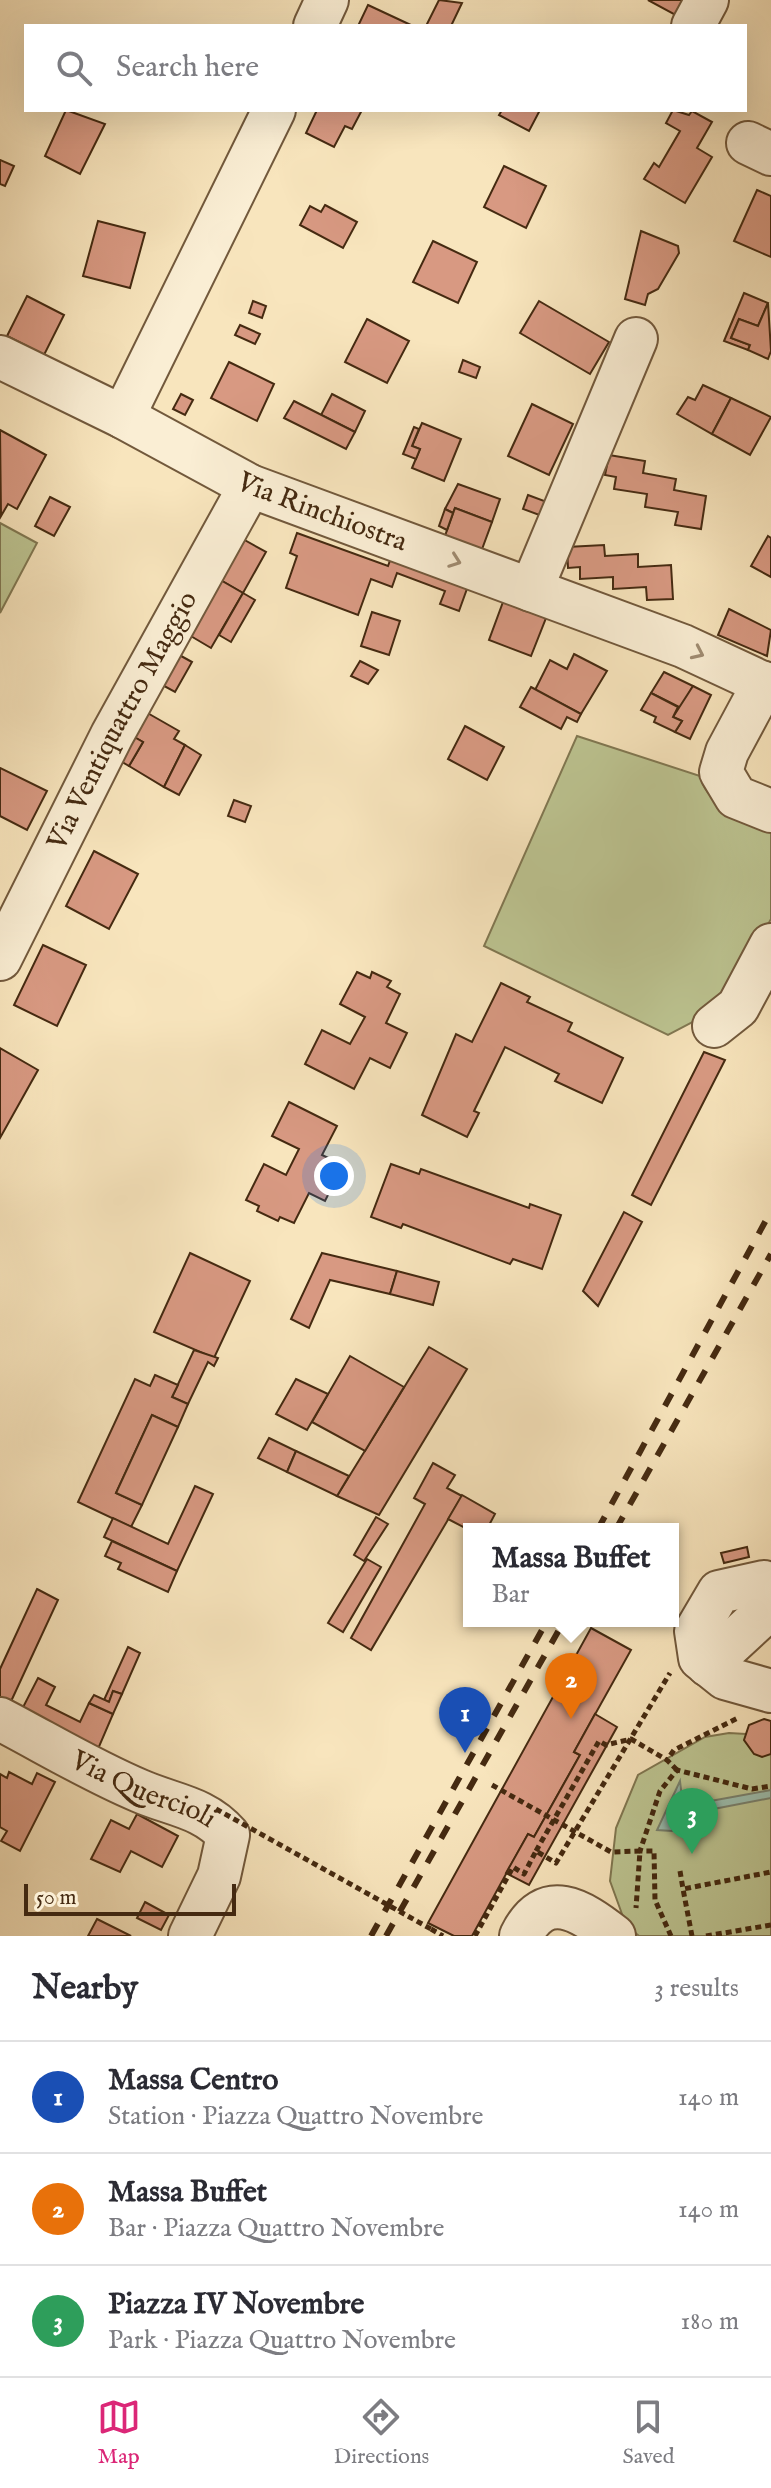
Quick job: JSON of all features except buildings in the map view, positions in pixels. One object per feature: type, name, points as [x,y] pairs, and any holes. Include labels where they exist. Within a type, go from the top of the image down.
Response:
[{"type":"street","points":[[316,24],[327,0]]},
{"type":"street","points":[[694,24],[707,0]]},
{"type":"street","points":[[123,417],[273,112]]},
{"type":"street","points":[[531,590],[636,339]]},
{"type":"street","name":"Via Rinchiostra","points":[[0,357],[123,417],[250,486],[683,646],[767,685],[721,772],[736,797],[771,811]]},
{"type":"street","name":"Via Ventiquattro Maggio","points":[[0,959],[112,735],[250,486]]},
{"type":"street","points":[[714,1026],[738,1007],[771,945]]},
{"type":"street","points":[[740,1679],[719,1592],[764,1582],[771,1586]]},
{"type":"street","points":[[740,1679],[771,1607]]},
{"type":"street","points":[[740,1679],[771,1644]]},
{"type":"street","name":"Via Quercioli","points":[[0,1719],[142,1792],[176,1802],[215,1820],[228,1835],[227,1851],[190,1936]]},
{"type":"street","points":[[521,1936],[538,1912],[554,1906],[626,1926]]},
{"type":"path","points":[[475,1936],[513,1867],[524,1874],[599,1741],[606,1745],[631,1739],[740,1679]]},
{"type":"path","points":[[667,1760],[740,1679]]},
{"type":"path","points":[[631,1739],[667,1760],[677,1770],[752,1789],[771,1786]]},
{"type":"path","points":[[536,1851],[556,1863],[631,1739]]},
{"type":"path","points":[[626,1926],[640,1851],[660,1791],[677,1770]]},
{"type":"path","points":[[492,1785],[611,1852],[654,1851],[655,1900],[671,1936]]},
{"type":"path","points":[[216,1809],[443,1936]]},
{"type":"path","points":[[680,1871],[692,1936]]},
{"type":"path","points":[[683,1889],[771,1872]]},
{"type":"path","points":[[706,1936],[771,1925]]},
{"type":"green space","points":[[0,523],[37,543],[0,613]]},
{"type":"green space","points":[[577,736],[700,776],[704,787],[719,803],[771,826],[771,919],[723,1006],[668,1035],[484,946]]},
{"type":"green space","points":[[771,1723],[771,1936],[639,1936],[626,1925],[610,1881],[616,1828],[638,1775],[705,1737],[746,1734]]},
{"type":"shaded area","points":[[680,1781],[683,1806],[771,1790],[771,1798],[688,1814],[672,1831],[657,1830]]},
{"type":"railway","points":[[601,1523],[771,1211]]},
{"type":"railway","points":[[619,1523],[771,1254]]},
{"type":"railway","points":[[371,1936],[544,1627]]},
{"type":"railway","points":[[386,1936],[561,1627]]},
{"type":"place","name":"Massa Buffet","points":[[571,1719]]},
{"type":"place","name":"Massa Centro","points":[[465,1753]]},
{"type":"place","name":"Piazza IV Novembre","points":[[692,1854]]}]
